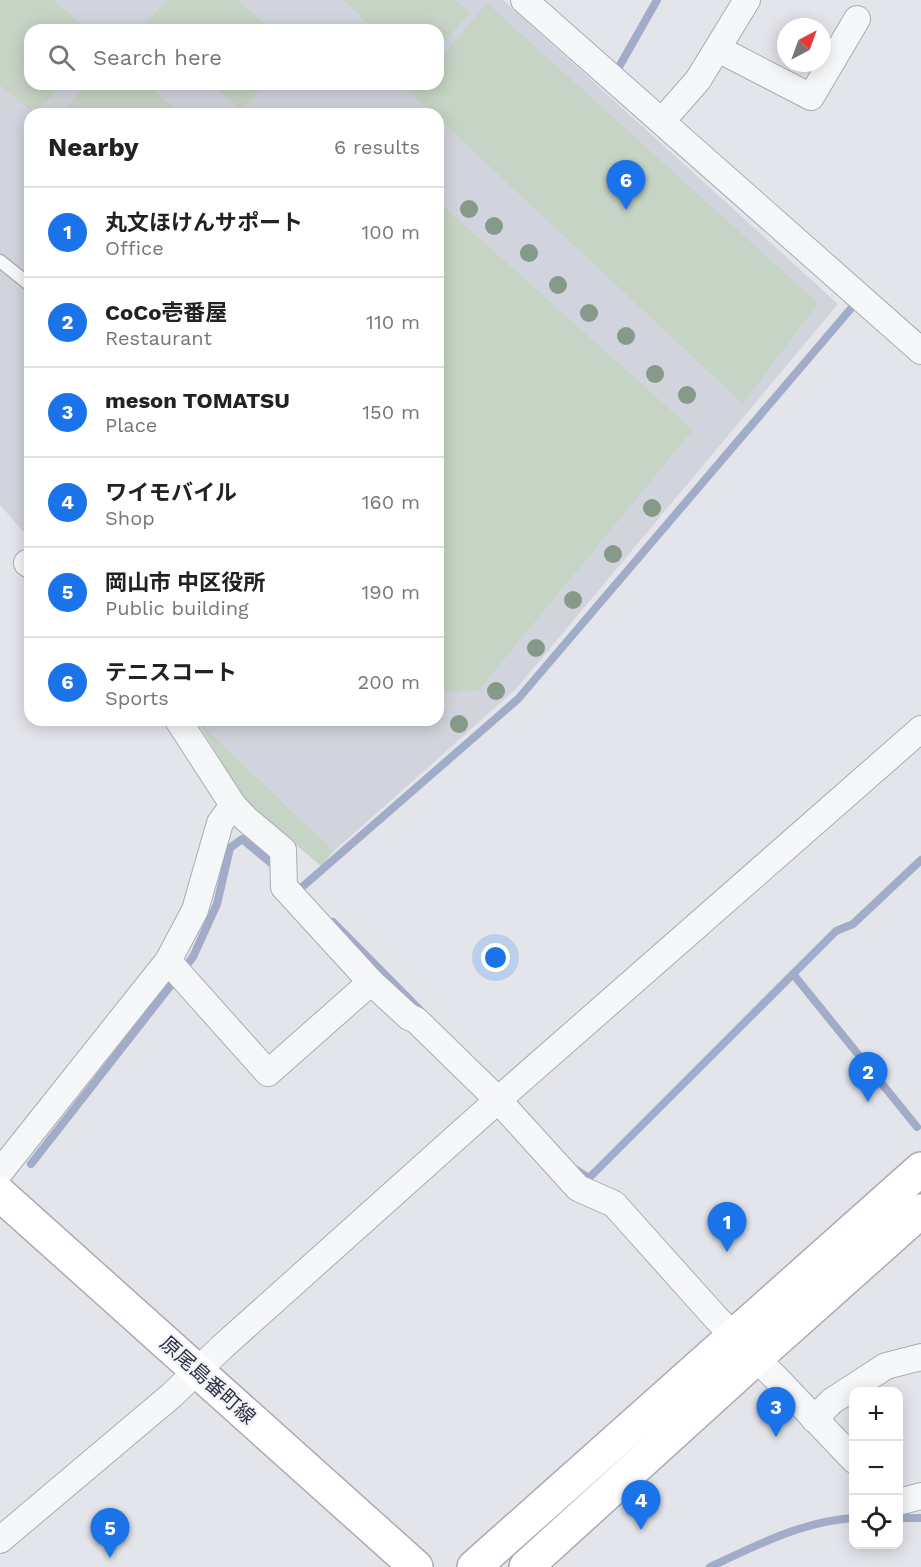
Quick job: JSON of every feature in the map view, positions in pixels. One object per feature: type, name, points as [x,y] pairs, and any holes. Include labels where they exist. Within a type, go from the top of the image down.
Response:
[{"type":"street","points":[[524,0],[921,351]]},
{"type":"street","points":[[662,122],[698,80],[747,0]]},
{"type":"street","points":[[718,49],[811,98],[857,19]]},
{"type":"street","points":[[182,726],[233,805],[283,850],[284,887],[372,982],[409,1017],[416,1020],[498,1100],[578,1188],[615,1204],[745,1347],[849,1455]]},
{"type":"street","points":[[0,1540],[172,1395],[498,1100],[921,729]]},
{"type":"street","points":[[0,1172],[176,969],[220,823],[233,805]]},
{"type":"street","points":[[176,969],[268,1073],[372,982]]},
{"type":"street","points":[[526,1567],[921,1169]]},
{"type":"street","name":"原尾島番町線","points":[[0,1194],[416,1567]]},
{"type":"street","points":[[474,1567],[745,1347],[921,1211]]},
{"type":"street","points":[[814,1419],[832,1401],[886,1366],[921,1357]]},
{"type":"street","points":[[903,1501],[921,1496]]},
{"type":"lane","points":[[0,261],[24,280]]},
{"type":"shaded area","points":[[0,0],[503,0],[838,304],[516,689],[334,851],[203,726],[444,726],[444,108],[24,108],[24,532],[0,505]]},
{"type":"green space","points":[[0,0],[54,0],[80,24],[24,24],[24,90],[57,90],[40,108],[28,108],[0,85]]},
{"type":"green space","points":[[167,0],[238,0],[265,24],[145,24]]},
{"type":"green space","points":[[343,0],[456,0],[470,13],[444,42],[444,24],[369,24]]},
{"type":"green space","points":[[487,3],[818,303],[743,404],[444,124],[444,108],[427,108],[411,93],[413,90],[444,90],[444,54]]},
{"type":"green space","points":[[82,90],[154,90],[173,108],[65,108]]},
{"type":"green space","points":[[218,90],[260,90],[244,108],[238,108]]},
{"type":"green space","points":[[444,206],[693,430],[478,691],[444,692]]},
{"type":"green space","points":[[200,726],[203,726],[334,851],[321,866],[243,800]]},
{"type":"waterway","points":[[615,74],[657,0]]},
{"type":"waterway","points":[[301,888],[518,699],[854,305],[848,300]]},
{"type":"waterway","points":[[31,1164],[193,957],[217,904],[230,848],[242,839],[277,868]]},
{"type":"waterway","points":[[575,1169],[589,1178],[836,931],[853,924],[921,860]]},
{"type":"waterway","points":[[333,922],[421,1011]]},
{"type":"waterway","points":[[793,974],[917,1127]]},
{"type":"waterway","points":[[903,1518],[921,1518]]},
{"type":"waterway","points":[[710,1567],[798,1529],[849,1519]]},
{"type":"place","name":"テニスコート","points":[[626,210]]},
{"type":"place","name":"CoCo壱番屋","points":[[868,1102]]},
{"type":"place","name":"丸文ほけんサポート","points":[[727,1252]]},
{"type":"place","name":"meson TOMATSU","points":[[776,1437]]},
{"type":"place","name":"ワイモバイル","points":[[641,1530]]},
{"type":"place","name":"岡山市 中区役所","points":[[110,1558]]}]
